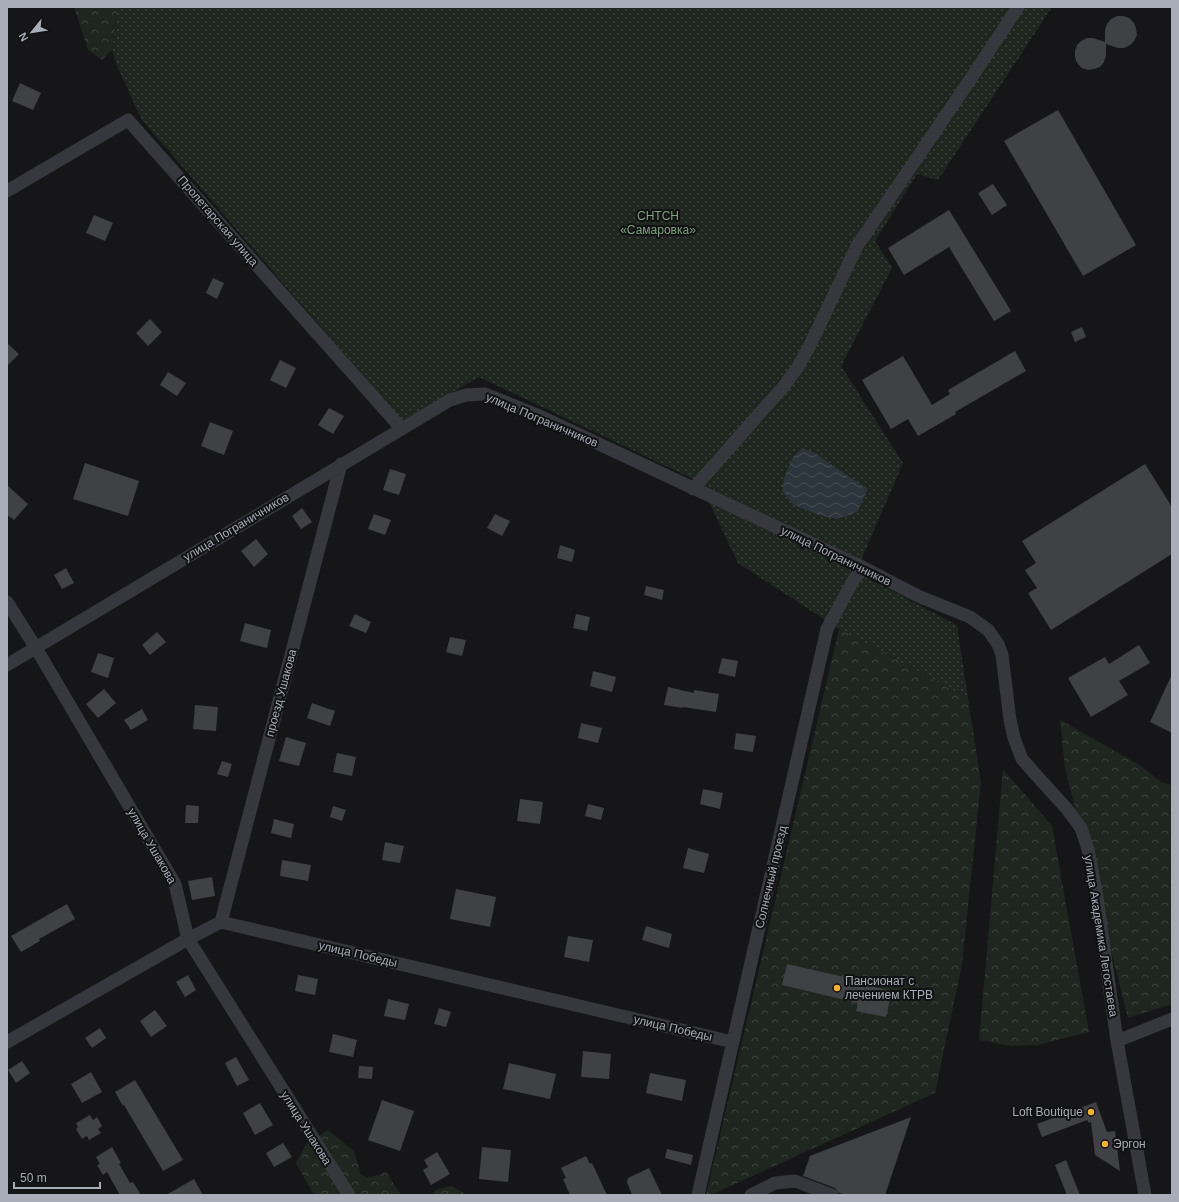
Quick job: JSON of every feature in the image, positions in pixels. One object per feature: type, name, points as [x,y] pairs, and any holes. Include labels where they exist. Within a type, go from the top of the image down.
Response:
[{"type":"street","points":[[693,489],[784,386],[798,366],[811,343],[857,246],[1018,7]]},
{"type":"street","name":"Пролетарская улица","points":[[7,191],[128,120],[401,428]]},
{"type":"street","name":"улица Пограничников","points":[[7,665],[401,428],[450,400],[466,394],[485,394],[537,415],[864,568],[918,596],[970,617]]},
{"type":"street","name":"проезд Ушакова","points":[[221,922],[341,464]]},
{"type":"street","name":"Солнечный проезд","points":[[698,1195],[827,629],[854,580],[864,568]]},
{"type":"street","name":"улица Ушакова","points":[[7,602],[36,648],[175,884],[188,939],[349,1195]]},
{"type":"street","name":"улица Академика Легостаева","points":[[970,617],[988,630],[998,644],[1002,655],[1010,720],[1014,738],[1022,759],[1067,808],[1081,828],[1088,850],[1096,891],[1117,1041],[1145,1195]]},
{"type":"street","points":[[7,1042],[188,939],[221,922]]},
{"type":"street","name":"улица Победы","points":[[221,922],[733,1042]]},
{"type":"street","points":[[1117,1041],[1172,1019]]},
{"type":"street","points":[[751,1195],[775,1183],[795,1181],[832,1195]]},
{"type":"green space","points":[[74,7],[118,7],[112,50],[102,60],[88,50]]},
{"type":"green space","name":"СНТСН «Самаровка»","points":[[118,7],[1052,7],[938,180],[917,174],[875,241],[892,268],[841,366],[903,463],[856,572],[957,625],[968,698],[839,629],[738,563],[701,486],[689,477],[479,377],[402,421],[142,120],[117,66],[112,50]]},
{"type":"green space","points":[[839,629],[968,698],[981,782],[962,964],[935,1093],[711,1195],[706,1195]]},
{"type":"green space","points":[[1060,720],[1141,766],[1161,782],[1172,785],[1172,1004],[1128,1018],[1065,768]]},
{"type":"green space","points":[[1003,769],[1052,826],[1089,1032],[1038,1045],[1011,1046],[979,1040]]},
{"type":"green space","points":[[328,1130],[354,1151],[361,1175],[368,1178],[386,1172],[401,1195],[314,1195],[296,1163],[306,1144]]},
{"type":"green space","points":[[452,1186],[467,1195],[431,1195],[437,1189]]},
{"type":"water","points":[[802,448],[817,454],[868,489],[857,512],[837,519],[816,514],[794,505],[782,491],[784,478],[793,457]]},
{"type":"building","points":[[1117,16],[1129,18],[1134,23],[1137,35],[1134,41],[1124,48],[1118,48],[1106,44],[1106,56],[1100,67],[1088,70],[1082,68],[1077,63],[1075,57],[1077,45],[1087,38],[1093,38],[1105,42],[1105,30],[1107,24],[1111,19]]},
{"type":"building","points":[[20,83],[41,93],[33,110],[12,101]]},
{"type":"building","points":[[1058,110],[1136,245],[1083,276],[1004,141]]},
{"type":"building","points":[[993,184],[1007,205],[992,215],[978,193]]},
{"type":"building","points":[[949,210],[1011,311],[994,321],[949,247],[904,275],[888,248]]},
{"type":"building","points":[[94,215],[113,223],[105,241],[86,233]]},
{"type":"building","points":[[213,278],[224,283],[217,299],[206,293]]},
{"type":"building","points":[[150,319],[162,332],[148,346],[136,333]]},
{"type":"building","points":[[1082,327],[1086,337],[1075,342],[1071,332]]},
{"type":"building","points":[[7,343],[19,354],[7,366]]},
{"type":"building","points":[[1015,351],[1026,371],[955,412],[956,414],[918,436],[908,419],[891,429],[862,380],[903,356],[932,405],[950,394],[948,390]]},
{"type":"building","points":[[280,360],[296,368],[286,388],[270,380]]},
{"type":"building","points":[[168,372],[186,383],[177,396],[160,385]]},
{"type":"building","points":[[329,408],[344,416],[333,434],[318,425]]},
{"type":"building","points":[[210,422],[233,431],[224,455],[201,446]]},
{"type":"building","points":[[85,463],[139,481],[128,516],[73,499]]},
{"type":"building","points":[[1145,464],[1172,507],[1172,554],[1051,630],[1028,593],[1037,588],[1025,570],[1036,563],[1022,541]]},
{"type":"building","points":[[390,469],[406,474],[399,495],[383,490]]},
{"type":"building","points":[[7,485],[28,504],[14,520],[7,515]]},
{"type":"building","points":[[302,508],[312,522],[301,529],[292,516]]},
{"type":"building","points":[[374,514],[391,520],[385,535],[368,529]]},
{"type":"building","points":[[495,514],[510,521],[502,536],[487,528]]},
{"type":"building","points":[[256,539],[268,554],[254,567],[241,551]]},
{"type":"building","points":[[560,545],[575,550],[572,562],[557,558]]},
{"type":"building","points":[[66,568],[74,583],[62,589],[54,575]]},
{"type":"building","points":[[646,586],[664,590],[662,600],[644,595]]},
{"type":"building","points":[[355,614],[371,622],[366,633],[349,626]]},
{"type":"building","points":[[576,614],[590,617],[587,631],[573,628]]},
{"type":"building","points":[[245,623],[271,630],[267,648],[240,641]]},
{"type":"building","points":[[157,632],[166,642],[150,655],[142,645]]},
{"type":"building","points":[[450,637],[466,640],[462,656],[446,652]]},
{"type":"building","points":[[1139,645],[1150,663],[1119,681],[1128,695],[1091,717],[1068,678],[1105,657],[1109,664]]},
{"type":"building","points":[[98,653],[114,658],[108,678],[91,672]]},
{"type":"building","points":[[722,658],[738,661],[735,677],[718,673]]},
{"type":"building","points":[[593,671],[616,677],[612,692],[590,686]]},
{"type":"building","points":[[1172,674],[1172,733],[1150,722]]},
{"type":"building","points":[[668,687],[694,693],[694,690],[719,694],[716,712],[664,705]]},
{"type":"building","points":[[104,689],[116,703],[98,718],[86,704]]},
{"type":"building","points":[[312,703],[335,711],[330,726],[307,718]]},
{"type":"building","points":[[195,705],[218,707],[216,731],[193,729]]},
{"type":"building","points":[[142,709],[148,720],[131,730],[124,720]]},
{"type":"building","points":[[581,723],[602,728],[598,743],[578,738]]},
{"type":"building","points":[[736,733],[756,736],[753,752],[734,749]]},
{"type":"building","points":[[286,737],[306,743],[299,766],[279,761]]},
{"type":"building","points":[[337,753],[356,757],[352,776],[333,772]]},
{"type":"building","points":[[222,761],[232,764],[228,777],[217,774]]},
{"type":"building","points":[[703,789],[723,793],[720,809],[700,804]]},
{"type":"building","points":[[520,799],[543,802],[540,824],[517,821]]},
{"type":"building","points":[[588,804],[604,808],[601,820],[585,816]]},
{"type":"building","points":[[186,805],[199,806],[198,823],[185,823]]},
{"type":"building","points":[[333,806],[346,810],[342,821],[330,817]]},
{"type":"building","points":[[274,819],[294,824],[291,838],[271,833]]},
{"type":"building","points":[[385,842],[404,846],[400,863],[382,860]]},
{"type":"building","points":[[688,848],[709,854],[704,873],[683,868]]},
{"type":"building","points":[[282,860],[311,865],[308,881],[280,876]]},
{"type":"building","points":[[212,877],[215,896],[192,900],[188,881]]},
{"type":"building","points":[[456,889],[496,897],[490,927],[450,919]]},
{"type":"building","points":[[67,904],[75,919],[39,939],[40,941],[21,952],[11,936]]},
{"type":"building","points":[[646,926],[672,934],[669,948],[642,940]]},
{"type":"building","points":[[568,936],[593,940],[589,962],[564,957]]},
{"type":"building","name":"Пансионат с лечением КТРВ","points":[[787,964],[862,981],[861,984],[892,991],[886,1017],[856,1011],[858,1003],[782,985]]},
{"type":"building","points":[[188,975],[196,990],[185,997],[176,982]]},
{"type":"building","points":[[298,975],[318,979],[315,995],[295,991]]},
{"type":"building","points":[[388,999],[409,1004],[405,1020],[384,1016]]},
{"type":"building","points":[[439,1008],[451,1012],[446,1027],[434,1024]]},
{"type":"building","points":[[155,1010],[167,1026],[151,1037],[140,1021]]},
{"type":"building","points":[[100,1028],[106,1038],[92,1048],[85,1038]]},
{"type":"building","points":[[333,1034],[357,1040],[353,1057],[329,1052]]},
{"type":"building","points":[[583,1051],[611,1054],[609,1079],[581,1077]]},
{"type":"building","points":[[236,1057],[249,1080],[237,1086],[225,1063]]},
{"type":"building","points":[[22,1061],[30,1073],[16,1083],[8,1070]]},
{"type":"building","points":[[509,1063],[556,1074],[550,1099],[503,1089]]},
{"type":"building","points":[[359,1066],[373,1067],[372,1079],[358,1078]]},
{"type":"building","points":[[91,1072],[102,1092],[82,1103],[71,1084]]},
{"type":"building","points":[[650,1073],[686,1080],[682,1101],[646,1093]]},
{"type":"building","points":[[135,1080],[183,1160],[163,1171],[115,1092]]},
{"type":"building","points":[[382,1100],[414,1111],[400,1151],[368,1140]]},
{"type":"building","points":[[1096,1102],[1107,1132],[1115,1131],[1120,1171],[1095,1155],[1091,1122],[1089,1123],[1087,1120],[1042,1137],[1037,1124]]},
{"type":"building","points":[[260,1103],[273,1125],[255,1135],[243,1113]]},
{"type":"building","points":[[90,1115],[93,1120],[97,1117],[102,1126],[98,1129],[101,1133],[89,1140],[87,1136],[82,1139],[76,1129],[78,1127],[76,1123]]},
{"type":"building","points":[[911,1117],[885,1195],[846,1195],[839,1193],[835,1188],[803,1176],[810,1156]]},
{"type":"building","points":[[283,1143],[292,1157],[274,1167],[266,1153]]},
{"type":"building","points":[[112,1147],[121,1163],[119,1164],[130,1183],[133,1182],[141,1195],[120,1195],[107,1172],[103,1175],[97,1165],[100,1164],[96,1157]]},
{"type":"building","points":[[482,1147],[511,1150],[508,1182],[479,1179]]},
{"type":"building","points":[[667,1149],[693,1155],[691,1165],[665,1158]]},
{"type":"building","points":[[437,1152],[450,1174],[431,1185],[423,1170],[428,1167],[424,1160]]},
{"type":"building","points":[[586,1156],[590,1164],[592,1163],[607,1195],[570,1195],[563,1179],[566,1178],[561,1168]]},
{"type":"building","points":[[1066,1160],[1080,1195],[1067,1195],[1055,1165]]},
{"type":"building","points":[[649,1168],[662,1195],[632,1195],[627,1182],[628,1178]]},
{"type":"building","points":[[194,1179],[203,1195],[166,1195]]},
{"type":"place","name":"Пансионат с лечением КТРВ","points":[[837,988]]},
{"type":"place","name":"Loft Boutique","points":[[1091,1112]]},
{"type":"place","name":"Эргон","points":[[1105,1144]]}]
